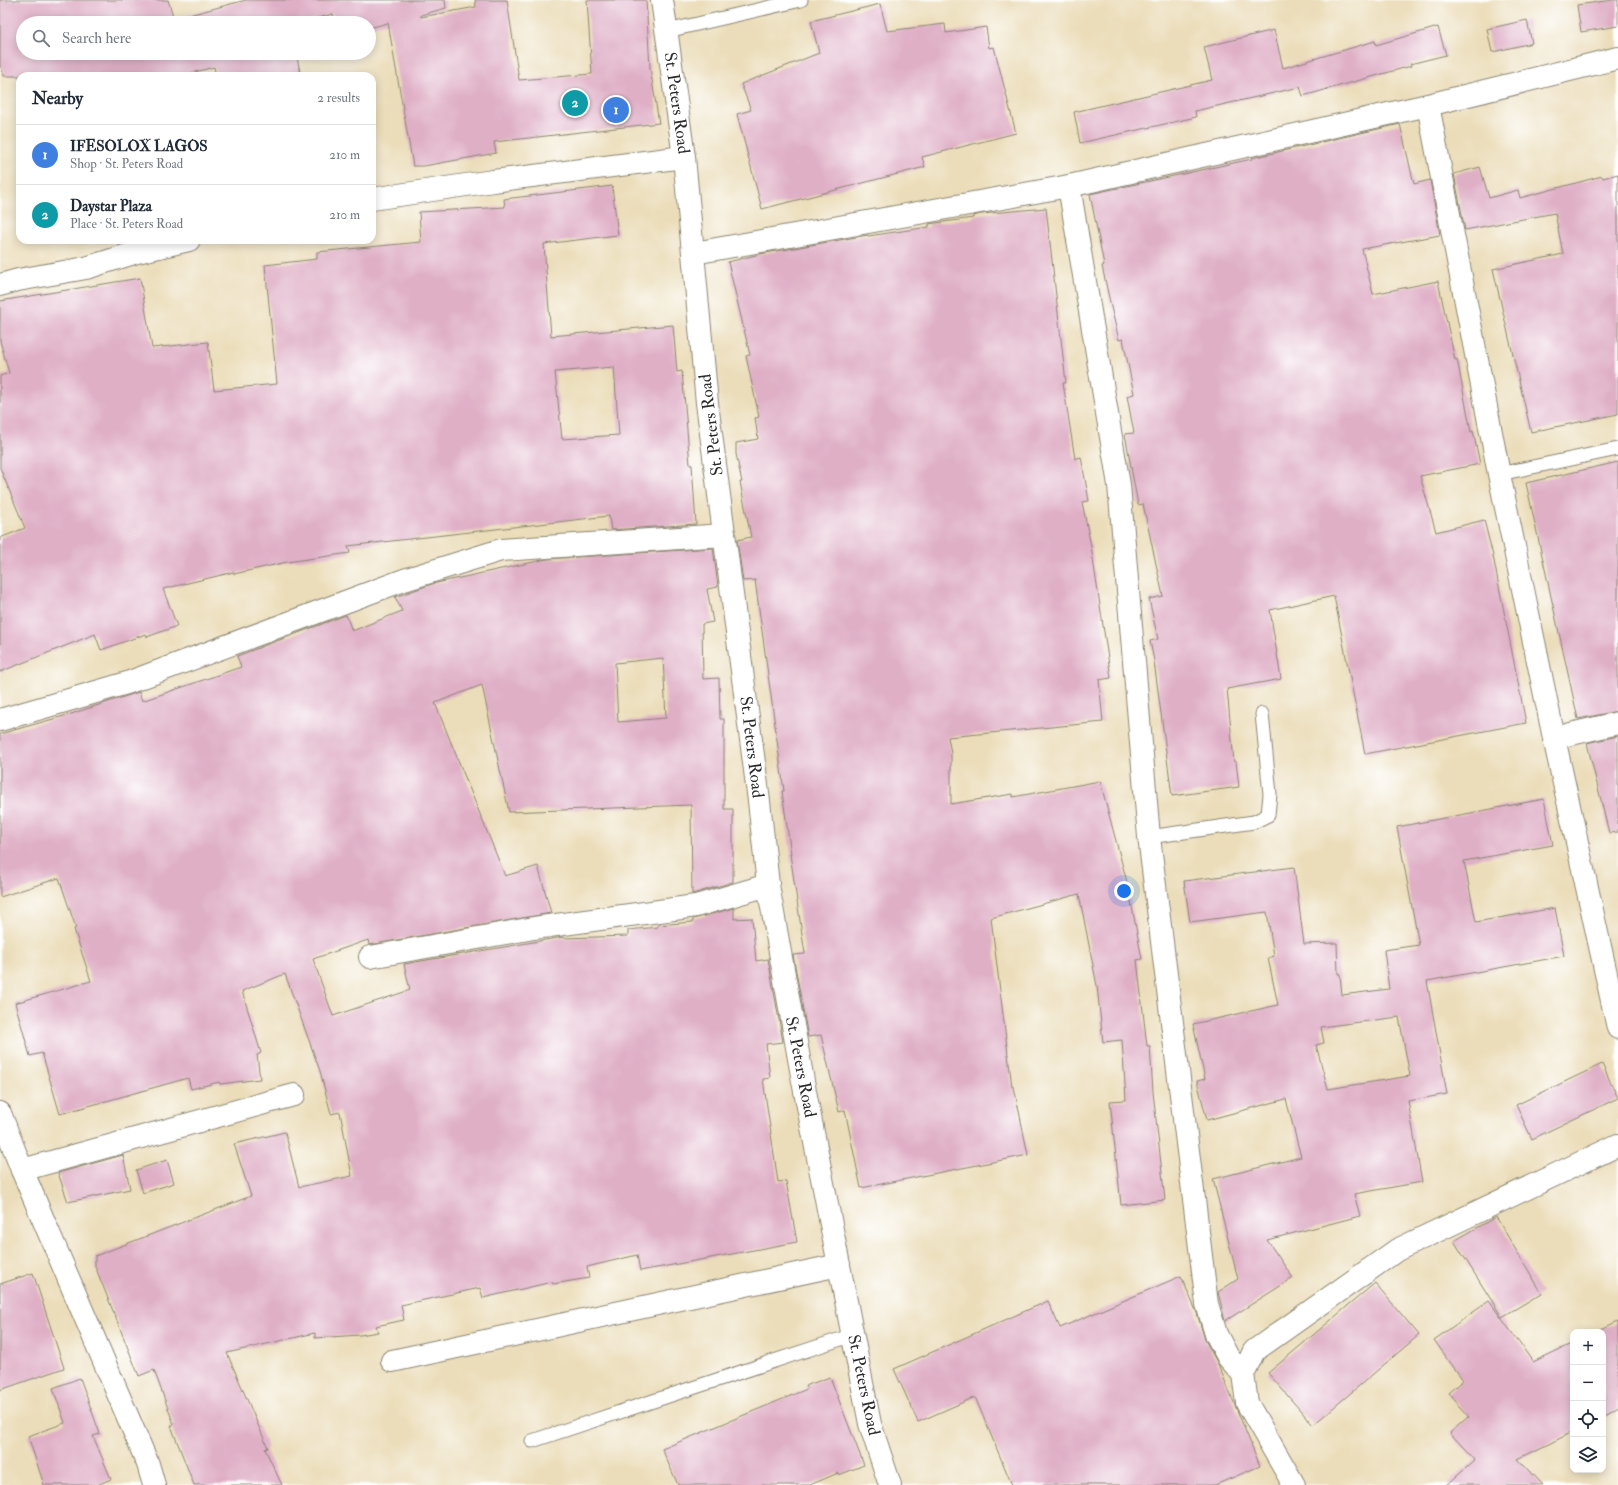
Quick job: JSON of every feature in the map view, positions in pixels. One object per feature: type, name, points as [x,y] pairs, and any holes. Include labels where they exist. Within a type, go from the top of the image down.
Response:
[{"type":"street","name":"St. Peters Road","points":[[662,0],[684,157],[708,403],[759,801],[768,886],[803,1081],[870,1424],[890,1485]]},
{"type":"street","points":[[694,253],[1069,186],[1428,105],[1618,58]]},
{"type":"street","points":[[1428,105],[1498,474],[1618,1028]]},
{"type":"street","points":[[376,198],[493,181],[684,157]]},
{"type":"street","points":[[1069,186],[1119,484],[1149,837],[1207,1304],[1216,1334],[1228,1357],[1243,1374]]},
{"type":"street","points":[[0,285],[18,280],[86,268],[136,252],[171,244]]},
{"type":"street","points":[[0,720],[128,683],[404,580],[502,550],[724,535]]},
{"type":"street","points":[[1554,738],[1618,723]]},
{"type":"street","points":[[370,957],[534,928],[696,906],[768,886]]},
{"type":"street","points":[[22,1170],[294,1095]]},
{"type":"street","points":[[0,1113],[22,1170],[148,1464],[154,1485]]},
{"type":"street","points":[[1294,1485],[1247,1403],[1243,1374],[1254,1351],[1397,1250],[1618,1145]]},
{"type":"street","points":[[392,1361],[839,1265]]},
{"type":"lane","points":[[667,32],[802,0]]},
{"type":"lane","points":[[1498,474],[1618,449]]},
{"type":"lane","points":[[1149,837],[1254,822],[1268,815],[1270,794],[1262,714]]},
{"type":"lane","points":[[532,1441],[853,1334]]},
{"type":"building","points":[[0,0],[168,0],[173,16],[16,16],[16,60],[298,60],[300,72],[215,72],[214,67],[195,72],[16,72],[16,76],[4,76],[0,65]]},
{"type":"building","points":[[246,0],[445,0],[446,8],[421,15],[421,17],[476,7],[475,0],[507,0],[519,80],[592,74],[587,0],[646,0],[650,68],[659,123],[494,142],[496,153],[424,166],[413,166],[388,23],[376,26],[376,16],[333,16],[333,14],[325,16],[185,16]]},
{"type":"building","points":[[1618,0],[1618,26],[1581,32],[1577,5]]},
{"type":"building","points":[[880,4],[887,31],[945,24],[946,33],[986,27],[989,48],[994,47],[1016,133],[922,157],[925,167],[762,209],[737,114],[751,110],[741,84],[819,53],[811,21]]},
{"type":"building","points":[[1527,20],[1532,43],[1492,52],[1487,29]]},
{"type":"building","points":[[1438,27],[1446,55],[1410,64],[1411,66],[1303,96],[1300,87],[1195,111],[1196,117],[1080,143],[1074,112],[1212,80],[1204,47],[1274,30],[1283,68],[1375,41],[1376,45]]},
{"type":"building","points":[[1400,124],[1414,184],[1430,180],[1440,235],[1362,249],[1373,294],[1438,281],[1455,360],[1457,359],[1471,432],[1473,431],[1480,464],[1420,476],[1436,532],[1484,520],[1493,556],[1526,723],[1365,754],[1334,596],[1270,610],[1281,679],[1227,689],[1234,762],[1236,762],[1239,787],[1172,796],[1150,641],[1158,639],[1149,599],[1163,596],[1143,504],[1138,505],[1125,434],[1134,433],[1127,396],[1134,394],[1123,339],[1119,340],[1111,307],[1102,266],[1104,265],[1090,194],[1252,159]]},
{"type":"building","points":[[1480,167],[1489,198],[1518,190],[1520,198],[1602,176],[1603,178],[1618,174],[1618,414],[1531,432],[1493,269],[1563,254],[1555,213],[1465,230],[1454,174]]},
{"type":"building","points":[[612,186],[618,235],[544,244],[551,336],[673,325],[677,372],[682,371],[690,465],[692,465],[696,524],[611,530],[609,516],[348,546],[350,553],[287,562],[234,574],[234,572],[163,589],[177,626],[147,637],[146,634],[101,650],[95,634],[0,672],[0,538],[25,528],[0,468],[0,376],[9,373],[0,341],[0,301],[140,278],[152,348],[208,342],[214,390],[277,384],[265,265],[317,259],[317,252],[421,242],[419,212],[505,207],[504,199]],"holes":[[[614,367],[619,435],[562,439],[555,372]]]},
{"type":"building","points":[[1046,208],[1066,383],[1063,383],[1075,459],[1081,457],[1089,501],[1082,502],[1091,546],[1111,678],[1099,680],[1103,722],[948,737],[951,753],[951,804],[1013,794],[1013,797],[1100,781],[1128,886],[1142,959],[1137,960],[1147,1046],[1150,1046],[1153,1092],[1165,1200],[1121,1205],[1110,1101],[1126,1100],[1122,1040],[1103,1042],[1097,986],[1079,894],[991,918],[1012,1087],[1014,1087],[1028,1155],[861,1188],[845,1110],[839,1112],[821,1035],[808,1037],[793,955],[805,954],[790,854],[782,791],[784,791],[755,580],[743,581],[737,540],[751,537],[740,482],[742,482],[736,454],[736,443],[758,439],[755,418],[759,417],[746,356],[750,355],[728,262],[760,254],[868,235],[929,227],[929,224],[973,218],[973,216],[981,214]]},
{"type":"building","points":[[1618,462],[1618,711],[1578,719],[1526,483]]},
{"type":"building","points":[[713,548],[718,587],[707,589],[713,622],[702,624],[703,679],[719,678],[720,719],[724,719],[724,809],[733,809],[733,882],[692,894],[691,805],[509,812],[482,685],[435,703],[505,876],[538,866],[551,913],[369,945],[368,940],[313,959],[333,1016],[410,990],[404,964],[563,937],[628,936],[628,930],[658,927],[657,925],[693,922],[693,919],[734,908],[734,919],[752,918],[756,961],[768,959],[783,1042],[766,1044],[770,1078],[763,1079],[778,1182],[786,1181],[797,1242],[640,1271],[637,1255],[587,1267],[589,1278],[553,1284],[552,1282],[483,1298],[480,1288],[401,1305],[404,1320],[376,1326],[378,1332],[360,1335],[315,1338],[315,1333],[227,1353],[268,1448],[265,1449],[282,1485],[194,1485],[171,1426],[174,1425],[154,1370],[139,1376],[95,1266],[95,1256],[251,1196],[234,1144],[285,1132],[299,1187],[352,1176],[340,1112],[331,1114],[320,1071],[285,974],[242,991],[261,1053],[257,1055],[260,1079],[220,1084],[219,1082],[191,1089],[188,1078],[60,1114],[42,1053],[30,1056],[15,1003],[91,981],[74,929],[76,928],[59,878],[0,897],[0,734],[71,714],[139,692],[142,701],[241,667],[237,656],[346,615],[352,631],[402,611],[395,597],[432,584],[547,559]],"holes":[[[663,658],[666,718],[618,722],[615,663]]]},
{"type":"building","points":[[1618,736],[1618,832],[1609,833],[1587,743]]},
{"type":"building","points":[[1544,799],[1553,845],[1464,861],[1476,922],[1555,908],[1564,956],[1427,981],[1447,1094],[1408,1101],[1422,1182],[1354,1194],[1360,1216],[1267,1240],[1293,1278],[1225,1321],[1218,1292],[1238,1279],[1213,1179],[1301,1157],[1286,1099],[1207,1120],[1197,1081],[1205,1079],[1193,1024],[1278,1005],[1268,958],[1274,956],[1267,912],[1190,922],[1184,881],[1294,867],[1304,944],[1337,943],[1338,974],[1340,974],[1342,995],[1389,989],[1384,950],[1419,945],[1397,827]],"holes":[[[1399,1017],[1410,1076],[1328,1089],[1316,1045],[1324,1043],[1321,1027]]]},
{"type":"building","points":[[1602,1064],[1618,1098],[1532,1139],[1516,1105]]},
{"type":"building","points":[[123,1155],[130,1189],[68,1202],[58,1173]]},
{"type":"building","points":[[167,1160],[174,1183],[143,1193],[136,1170]]},
{"type":"building","points":[[1496,1217],[1542,1293],[1502,1317],[1454,1241]]},
{"type":"building","points":[[33,1273],[64,1368],[0,1390],[0,1284]]},
{"type":"building","points":[[1181,1276],[1197,1313],[1205,1340],[1218,1364],[1260,1466],[1215,1485],[1012,1485],[975,1397],[918,1422],[894,1369],[1048,1301],[1060,1328]]},
{"type":"building","points":[[1375,1283],[1419,1335],[1313,1425],[1268,1373]]},
{"type":"building","points":[[1489,1301],[1533,1362],[1570,1344],[1570,1433],[1518,1459],[1542,1485],[1447,1485],[1475,1460],[1450,1433],[1469,1416],[1448,1393],[1463,1380],[1434,1340]]},
{"type":"building","points":[[1618,1321],[1618,1410],[1606,1416],[1606,1329],[1601,1329]]},
{"type":"building","points":[[830,1377],[864,1465],[839,1475],[838,1473],[810,1485],[678,1485],[662,1449],[807,1389],[805,1386]]},
{"type":"building","points":[[80,1378],[100,1434],[93,1436],[111,1479],[97,1485],[44,1485],[28,1436],[65,1423],[53,1388]]},
{"type":"place","name":"Daystar Plaza","points":[[575,103]]},
{"type":"place","name":"IFESOLOX LAGOS","points":[[616,110]]}]
